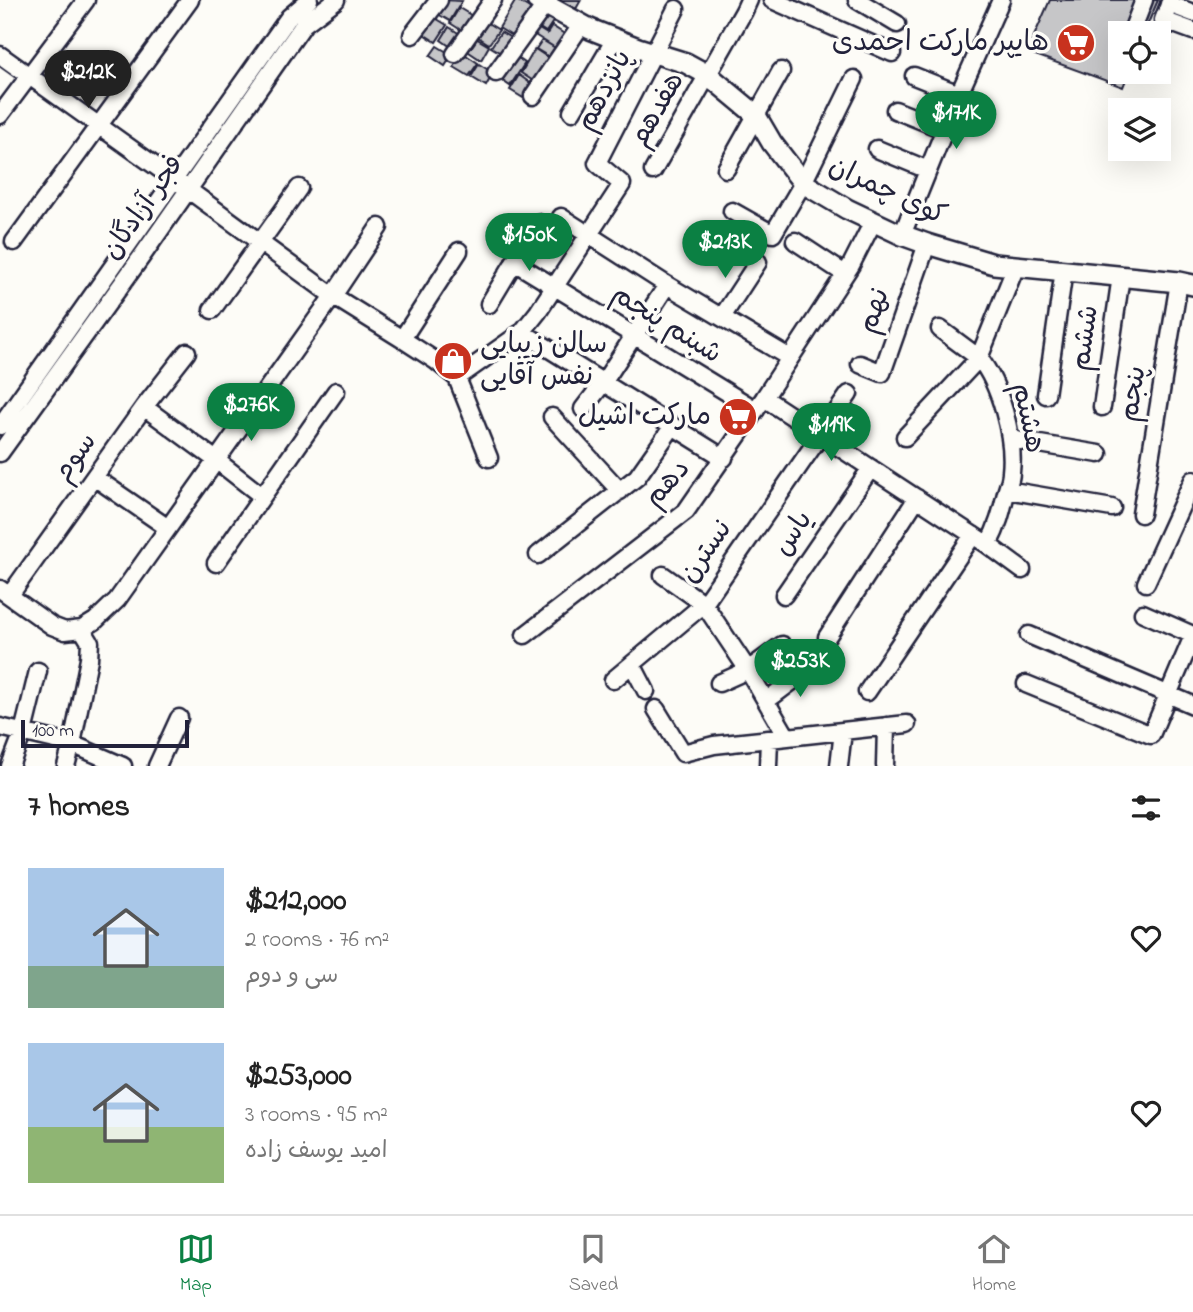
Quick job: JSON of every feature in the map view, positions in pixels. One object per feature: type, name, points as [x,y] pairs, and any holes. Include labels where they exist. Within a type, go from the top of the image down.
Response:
[{"type":"main road","name":"کوی چمران","points":[[541,2],[582,24],[687,63],[708,75],[755,114],[772,144],[803,183],[902,235],[995,264],[1186,284]]},
{"type":"street","points":[[0,115],[86,0]]},
{"type":"street","points":[[15,242],[190,0]]},
{"type":"street","name":"فجر آزادگان","points":[[0,426],[289,17],[309,0]]},
{"type":"street","name":"فجر آزادگان","points":[[0,453],[189,190],[304,24],[336,0]]},
{"type":"street","points":[[412,35],[439,0]]},
{"type":"street","points":[[455,54],[493,0]]},
{"type":"street","name":"هفدهم","points":[[653,171],[748,0]]},
{"type":"street","points":[[772,0],[892,53]]},
{"type":"street","points":[[857,0],[897,24]]},
{"type":"street","points":[[1136,21],[1143,0]]},
{"type":"street","points":[[496,73],[541,2]]},
{"type":"street","points":[[902,235],[977,54],[995,2]]},
{"type":"street","points":[[1193,13],[1170,2],[1163,20],[1193,31]]},
{"type":"street","name":"پانزدهم","points":[[457,377],[522,332],[622,184],[597,163],[676,9]]},
{"type":"street","points":[[533,96],[582,24]]},
{"type":"street","points":[[572,112],[615,38]]},
{"type":"street","points":[[0,55],[333,296],[457,377],[489,458]]},
{"type":"street","points":[[726,169],[781,71]]},
{"type":"street","points":[[914,76],[959,94]]},
{"type":"street","points":[[732,212],[773,234],[803,183],[854,79]]},
{"type":"street","points":[[895,110],[945,130]]},
{"type":"street","points":[[877,149],[928,170]]},
{"type":"street","points":[[212,310],[299,188]]},
{"type":"street","points":[[561,217],[667,285],[790,358]]},
{"type":"street","name":"دهم","points":[[525,635],[687,511],[845,274],[873,222]]},
{"type":"street","points":[[489,304],[538,223]]},
{"type":"street","points":[[5,592],[65,631],[82,629],[95,621],[117,600],[379,227]]},
{"type":"street","points":[[794,241],[845,274]]},
{"type":"street","name":"نهم","points":[[860,364],[881,373],[927,244]]},
{"type":"street","points":[[402,339],[459,251]]},
{"type":"street","name":"شبنم پنجم","points":[[514,262],[634,335],[820,434],[1022,570]]},
{"type":"street","points":[[722,317],[758,262]]},
{"type":"street","name":"هشتم","points":[[988,545],[998,526],[1011,472],[1010,439],[1000,394],[988,369],[979,358],[1016,266]]},
{"type":"street","points":[[1046,396],[1064,271]]},
{"type":"street","name":"ششم","points":[[1102,407],[1121,276]]},
{"type":"street","name":"پنجم","points":[[1141,514],[1186,284]]},
{"type":"street","points":[[583,409],[667,285]]},
{"type":"street","points":[[905,438],[979,358],[940,328]]},
{"type":"street","points":[[522,332],[724,458]]},
{"type":"street","name":"سوم","points":[[5,592],[187,352]]},
{"type":"street","points":[[216,563],[336,391]]},
{"type":"street","name":"نسترن","points":[[613,680],[704,604],[849,394]]},
{"type":"street","points":[[144,407],[262,496]]},
{"type":"street","points":[[552,417],[620,491]]},
{"type":"street","points":[[538,555],[637,477],[673,426]]},
{"type":"street","points":[[1010,439],[1099,454]]},
{"type":"street","name":"یاس","points":[[784,595],[871,468]]},
{"type":"street","points":[[94,477],[168,528]]},
{"type":"street","points":[[1146,583],[1193,480]]},
{"type":"street","points":[[1007,491],[1112,508]]},
{"type":"street","points":[[827,637],[917,498]]},
{"type":"street","points":[[867,692],[973,535]]},
{"type":"street","points":[[663,575],[704,604],[748,670],[787,737]]},
{"type":"street","points":[[1026,684],[1151,735],[1167,695],[1189,657],[1193,635],[1143,613]]},
{"type":"street","points":[[66,766],[89,659],[90,642],[82,629]]},
{"type":"street","points":[[1029,635],[1193,705]]},
{"type":"street","points":[[719,683],[748,670],[782,645]]},
{"type":"street","points":[[632,664],[646,691]]},
{"type":"street","points":[[766,701],[811,667]]},
{"type":"street","points":[[10,766],[23,732],[38,671]]},
{"type":"street","points":[[656,709],[683,753],[714,745],[907,724]]},
{"type":"street","points":[[157,766],[179,718]]},
{"type":"street","points":[[0,726],[72,744],[123,766]]},
{"type":"street","points":[[885,766],[886,726]]},
{"type":"street","points":[[839,766],[843,731]]},
{"type":"street","points":[[768,766],[769,739]]},
{"type":"building","points":[[444,0],[462,1],[450,21],[436,13]]},
{"type":"building","points":[[516,0],[533,10],[515,38],[499,28]]},
{"type":"building","points":[[558,0],[581,0],[576,9]]},
{"type":"building","name":"هایپر مارکت احمدی","points":[[1050,0],[1158,0],[1149,21],[1108,21],[1108,82],[1027,52]]},
{"type":"building","points":[[459,8],[474,17],[464,32],[450,23]]},
{"type":"building","points":[[542,13],[554,20],[546,32],[535,25]]},
{"type":"building","points":[[432,16],[447,25],[436,42],[422,33]]},
{"type":"building","points":[[481,19],[499,30],[489,44],[472,33]]},
{"type":"building","points":[[534,26],[547,34],[552,26],[566,35],[557,49],[530,32]]},
{"type":"building","points":[[449,27],[463,36],[454,49],[441,40]]},
{"type":"building","points":[[501,32],[514,40],[504,55],[491,47]]},
{"type":"building","points":[[474,37],[489,46],[481,60],[466,50]]},
{"type":"building","points":[[542,40],[557,49],[551,58],[536,49]]},
{"type":"building","points":[[437,46],[452,55],[445,66],[430,56]]},
{"type":"building","points":[[535,49],[550,59],[535,82],[521,73]]},
{"type":"building","points":[[463,53],[478,63],[469,76],[454,67]]},
{"type":"building","points":[[512,54],[525,63],[510,86],[497,77]]},
{"type":"building","points":[[479,64],[493,73],[486,86],[471,77]]},
{"type":"building","points":[[519,75],[533,85],[525,99],[510,90]]},
{"type":"place","name":"هایپر مارکت احمدی","points":[[1076,43]]},
{"type":"place","name":"سالن زیبایی نفس آقایی","points":[[453,361]]},
{"type":"place","name":"مارکت اشیل","points":[[738,417]]}]
